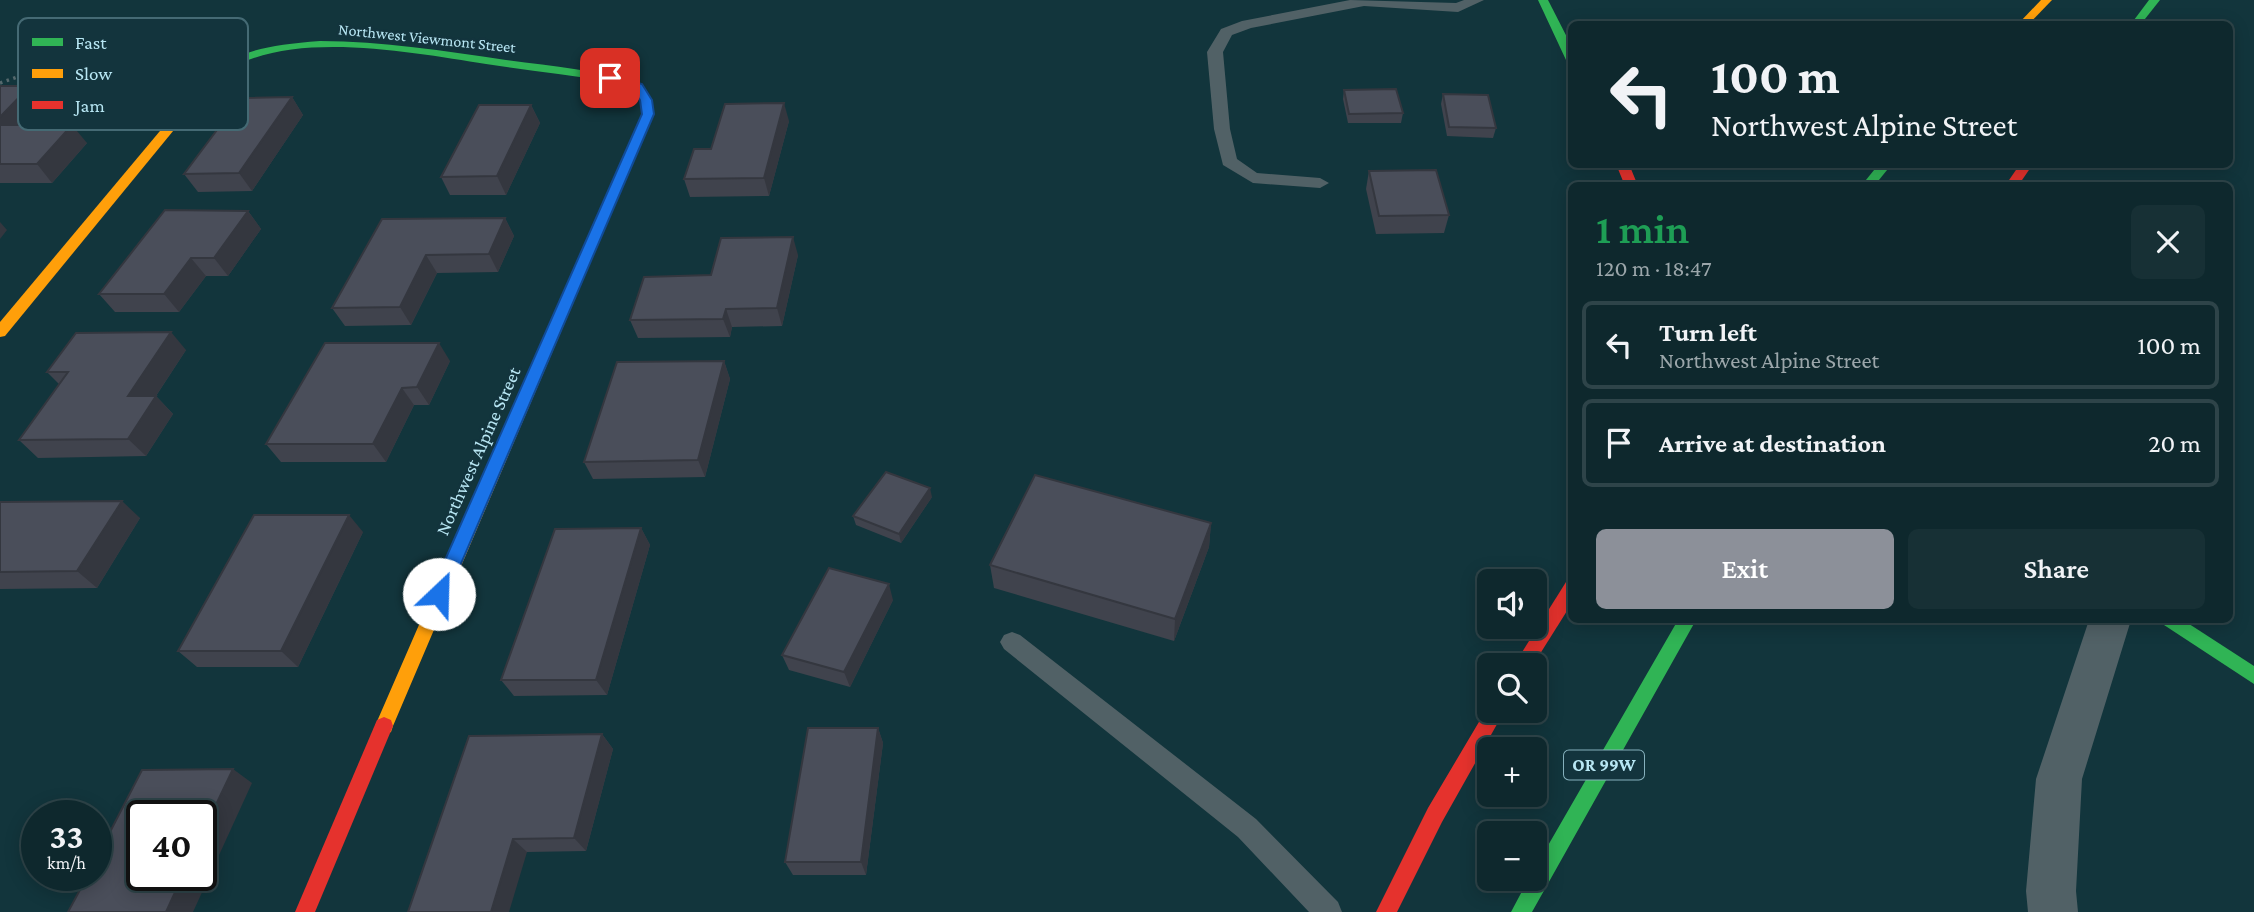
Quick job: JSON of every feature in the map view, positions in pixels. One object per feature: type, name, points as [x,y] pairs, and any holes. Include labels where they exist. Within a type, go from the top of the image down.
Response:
[{"type":"street","points":[[1543,0],[1568,52]]},
{"type":"street","points":[[2026,21],[2047,0]]},
{"type":"street","points":[[2138,21],[2155,0]]},
{"type":"street","name":"Northwest Viewmont Street","points":[[248,57],[290,46],[346,45],[412,50],[565,71],[610,78],[638,86]]},
{"type":"street","name":"Northwest Alpine Street","points":[[304,912],[444,581],[648,114],[646,100],[638,86]]},
{"type":"street","name":"Northwest Viewmont Street","points":[[0,332],[168,130]]},
{"type":"street","points":[[1870,182],[1883,168]]},
{"type":"street","points":[[1531,653],[1568,593]]},
{"type":"street","name":"OR 99W","points":[[1521,912],[1685,623]]},
{"type":"street","points":[[2053,912],[2050,891],[2059,779],[2109,623]]},
{"type":"street","points":[[2175,623],[2254,676]]},
{"type":"street","points":[[1386,912],[1435,814],[1488,723]]},
{"type":"lane","points":[[1320,184],[1252,178],[1229,161],[1222,129],[1215,52],[1226,32],[1247,24],[1363,1],[1458,8],[1477,0]]},
{"type":"lane","points":[[1012,642],[1247,828],[1328,912]]},
{"type":"path","points":[[0,83],[18,77]]},
{"type":"building","points":[[0,86],[18,86],[18,98],[0,117]]},
{"type":"building","points":[[1396,89],[1403,113],[1349,114],[1344,90]]},
{"type":"building","points":[[1443,94],[1488,95],[1496,128],[1449,127]]},
{"type":"building","points":[[292,97],[239,173],[184,174],[217,130],[248,130],[248,98]]},
{"type":"building","points":[[784,103],[764,178],[684,179],[694,149],[711,149],[725,104]]},
{"type":"building","points":[[479,105],[531,105],[497,176],[441,177]]},
{"type":"building","points":[[0,125],[18,125],[18,130],[68,130],[37,164],[0,164]]},
{"type":"building","points":[[1436,170],[1449,215],[1379,216],[1369,171]]},
{"type":"building","points":[[165,210],[248,211],[214,258],[191,258],[164,294],[99,294]]},
{"type":"building","points":[[505,218],[489,254],[426,255],[400,307],[332,308],[382,219]]},
{"type":"building","points":[[793,237],[777,308],[726,309],[723,319],[630,320],[644,277],[711,275],[721,238]]},
{"type":"building","points":[[171,332],[128,396],[156,396],[128,439],[19,440],[68,372],[47,372],[76,333]]},
{"type":"building","points":[[325,343],[439,343],[417,387],[402,388],[373,444],[266,444]]},
{"type":"building","points":[[724,361],[698,460],[584,462],[617,362]]},
{"type":"building","points":[[886,472],[930,488],[899,534],[853,516]]},
{"type":"building","points":[[1035,475],[1211,523],[1175,619],[990,565]]},
{"type":"building","points":[[122,501],[77,571],[0,572],[0,502]]},
{"type":"building","points":[[254,515],[349,515],[281,651],[178,651]]},
{"type":"building","points":[[641,528],[596,680],[501,680],[555,529]]},
{"type":"building","points":[[829,568],[889,584],[844,672],[782,655]]},
{"type":"building","points":[[808,728],[878,728],[861,862],[785,862]]},
{"type":"building","points":[[602,734],[574,838],[513,839],[491,912],[408,912],[469,736]]},
{"type":"building","points":[[233,769],[217,802],[217,800],[126,800],[142,770]]},
{"type":"building","points":[[126,801],[126,891],[176,891],[166,912],[68,912],[79,891],[112,891],[112,828]]},
{"type":"traffic: fast","points":[[1543,0],[1568,52]]},
{"type":"traffic: fast","points":[[2138,21],[2155,0]]},
{"type":"traffic: fast","points":[[248,57],[290,46],[383,46],[610,78],[638,87],[646,100],[648,114],[582,266]]},
{"type":"traffic: fast","points":[[1870,182],[1883,168]]},
{"type":"traffic: fast","points":[[1521,912],[1685,623]]},
{"type":"traffic: fast","points":[[2174,623],[2254,676]]},
{"type":"traffic: slow","points":[[2026,21],[2047,0]]},
{"type":"traffic: slow","points":[[0,332],[167,130]]},
{"type":"traffic: slow","points":[[384,726],[582,266]]},
{"type":"traffic: jam","points":[[1624,168],[1630,182]]},
{"type":"traffic: jam","points":[[2014,182],[2024,168]]},
{"type":"traffic: jam","points":[[1531,653],[1568,593]]},
{"type":"traffic: jam","points":[[1386,912],[1435,815],[1488,723]]},
{"type":"traffic: jam","points":[[305,912],[384,726]]},
{"type":"route","points":[[439,594],[648,114],[646,100],[638,86],[610,78]]}]
